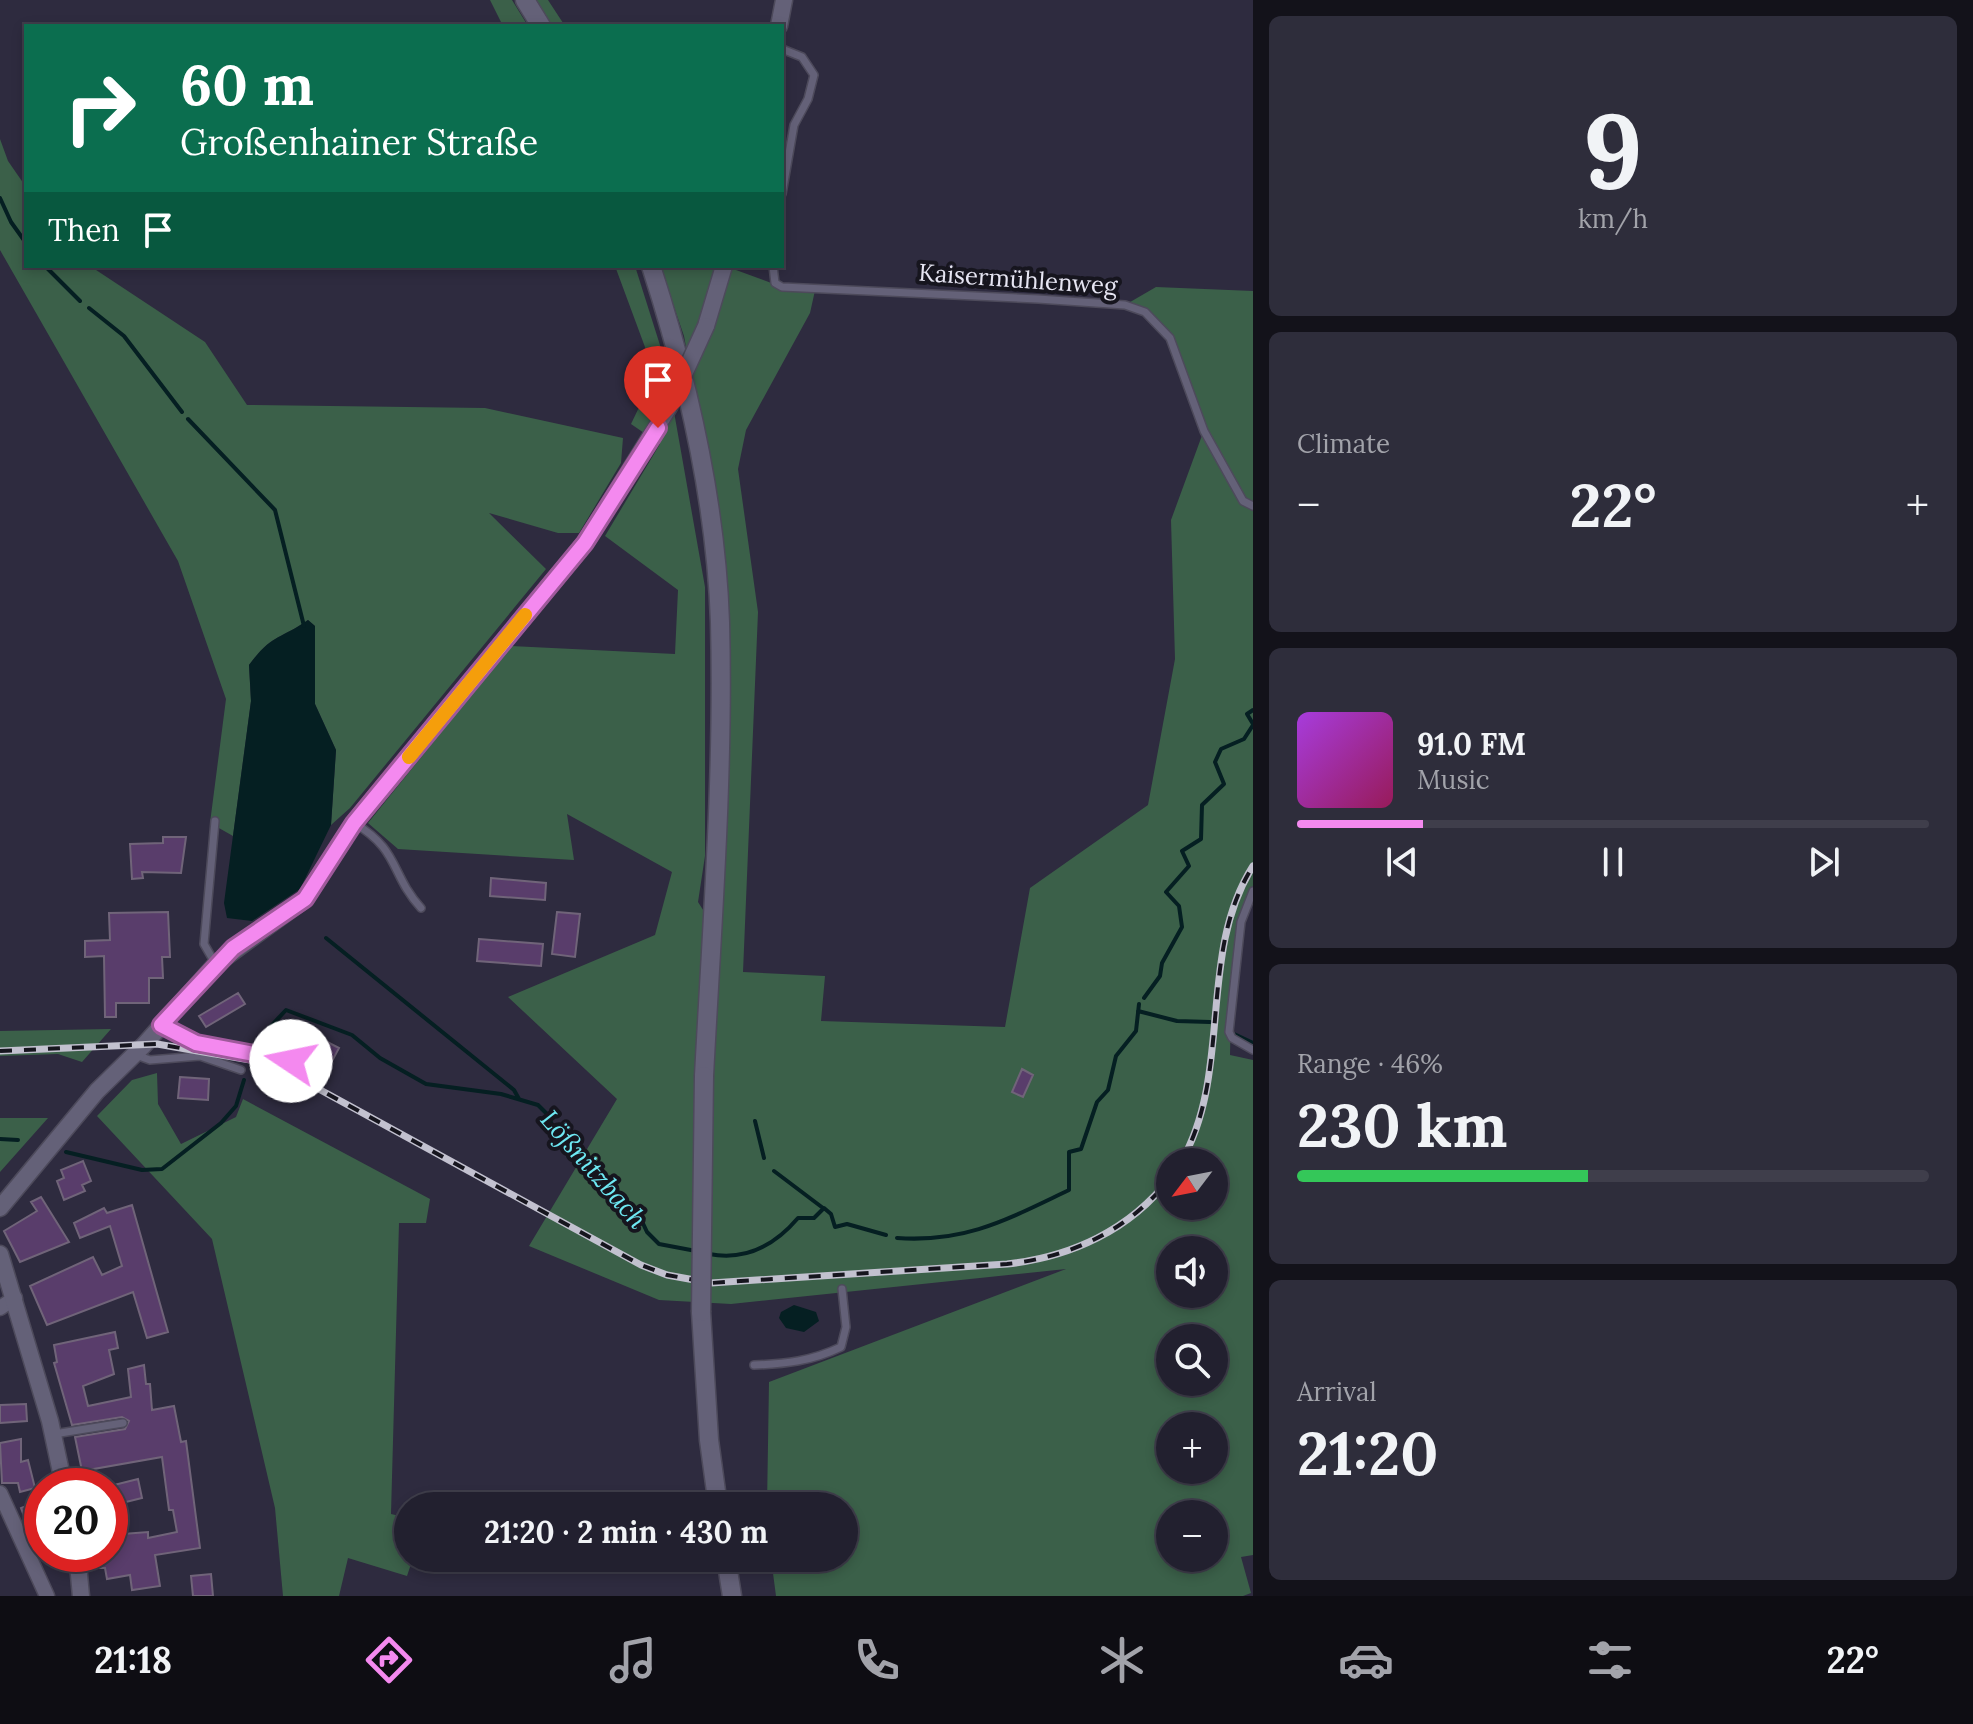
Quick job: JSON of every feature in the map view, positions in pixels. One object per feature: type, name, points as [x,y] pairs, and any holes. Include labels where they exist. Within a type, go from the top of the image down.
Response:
[{"type":"main road","points":[[525,0],[540,24]]},
{"type":"main road","points":[[652,268],[670,324],[695,429],[720,620],[717,835],[704,1076],[701,1312],[717,1492]]},
{"type":"main road","points":[[728,1572],[732,1596]]},
{"type":"street","points":[[779,24],[784,0]]},
{"type":"street","points":[[0,1208],[97,1091],[135,1054],[216,964],[305,899],[354,823],[585,543],[669,407],[706,326],[723,268]]},
{"type":"street","points":[[0,1254],[15,1298],[60,1468]]},
{"type":"street","points":[[0,1308],[15,1298]]},
{"type":"street","points":[[0,1493],[24,1536]]},
{"type":"street","points":[[40,1572],[47,1596]]},
{"type":"street","points":[[79,1572],[81,1596]]},
{"type":"lane","points":[[784,50],[802,57],[814,75],[808,99],[794,125],[784,182]]},
{"type":"lane","name":"Kaisermühlenweg","points":[[773,268],[775,283],[782,287],[1125,305],[1145,312],[1170,338],[1204,431],[1243,501],[1253,506]]},
{"type":"lane","points":[[215,821],[204,944],[216,964]]},
{"type":"lane","points":[[354,823],[376,836],[391,855],[407,893],[421,908]]},
{"type":"lane","points":[[1253,891],[1241,922],[1229,1032],[1232,1038],[1253,1050]]},
{"type":"lane","points":[[161,1025],[196,1043],[291,1061]]},
{"type":"lane","points":[[135,1054],[150,1060],[200,1056],[241,1070]]},
{"type":"lane","points":[[754,1365],[788,1364],[841,1347],[846,1327],[842,1289]]},
{"type":"lane","points":[[53,1434],[123,1423]]},
{"type":"green space","points":[[490,0],[512,0],[527,24],[502,24]]},
{"type":"green space","points":[[536,0],[548,0],[564,24],[548,24]]},
{"type":"green space","points":[[0,139],[8,161],[24,184],[24,268],[93,268],[205,342],[247,405],[485,408],[623,438],[621,463],[579,533],[558,533],[489,513],[546,569],[350,808],[331,825],[336,750],[315,704],[315,626],[308,620],[270,642],[249,665],[251,701],[233,836],[210,823],[226,699],[178,561],[0,250]]},
{"type":"green space","points":[[616,268],[636,268],[665,361],[705,587],[705,856],[698,902],[719,935],[715,504],[684,336],[661,268],[736,268],[782,287],[816,286],[810,313],[746,430],[738,469],[758,612],[743,972],[825,976],[821,1021],[1005,1027],[1030,888],[1148,805],[1175,659],[1171,520],[1204,430],[1185,375],[1168,341],[1143,314],[1125,305],[1156,287],[1253,291],[1253,889],[1237,950],[1230,1055],[1253,1060],[1253,1555],[1241,1557],[1251,1593],[1243,1596],[776,1596],[773,1572],[858,1572],[858,1492],[767,1492],[769,1382],[1066,1269],[731,1304],[659,1300],[529,1246],[617,1099],[508,997],[655,935],[672,872],[567,814],[574,860],[398,849],[368,823],[511,646],[675,654],[678,590],[605,536],[660,444],[631,424],[643,399],[652,366]]},
{"type":"green space","points":[[111,1029],[82,1062],[58,1054],[0,1056],[0,1031]]},
{"type":"green space","points":[[157,1073],[158,1104],[181,1144],[236,1117],[243,1099],[430,1199],[426,1223],[399,1223],[391,1514],[394,1515],[394,1572],[408,1572],[407,1576],[348,1558],[339,1596],[283,1596],[275,1508],[212,1239],[97,1116],[132,1080]]},
{"type":"green space","points":[[0,1118],[48,1118],[0,1172]]},
{"type":"shaded area","points":[[308,620],[315,626],[315,704],[336,750],[331,825],[300,889],[252,921],[227,918],[224,903],[251,701],[249,665],[270,642]]},
{"type":"shaded area","points":[[794,1305],[816,1312],[819,1321],[804,1332],[786,1328],[779,1318],[781,1312]]},
{"type":"building","points":[[163,837],[186,837],[181,873],[142,872],[143,878],[132,879],[130,844],[163,843]]},
{"type":"building","points":[[491,878],[546,883],[545,900],[490,896]]},
{"type":"building","points":[[168,912],[170,957],[162,957],[163,978],[149,978],[149,1003],[116,1003],[116,1017],[105,1017],[104,956],[85,957],[85,941],[110,940],[109,913]]},
{"type":"building","points":[[557,912],[580,914],[575,957],[552,954]]},
{"type":"building","points":[[479,939],[543,944],[541,966],[477,961]]},
{"type":"building","points":[[238,993],[245,1004],[206,1027],[199,1016]]},
{"type":"building","points":[[302,1029],[339,1048],[330,1065],[303,1052],[305,1048],[293,1042]]},
{"type":"building","points":[[1022,1069],[1033,1075],[1023,1097],[1012,1092]]},
{"type":"building","points":[[180,1077],[209,1079],[208,1100],[178,1098]]},
{"type":"building","points":[[83,1161],[91,1181],[82,1185],[85,1191],[64,1200],[57,1181],[64,1178],[61,1170]]},
{"type":"building","points":[[41,1197],[69,1242],[20,1262],[4,1231],[37,1211],[31,1202]]},
{"type":"building","points":[[132,1205],[168,1332],[147,1338],[133,1292],[47,1325],[30,1286],[93,1257],[102,1275],[122,1266],[110,1226],[80,1238],[74,1223],[104,1208],[107,1213]]},
{"type":"building","points":[[115,1332],[118,1348],[109,1350],[114,1374],[83,1386],[88,1406],[131,1397],[128,1369],[144,1365],[146,1384],[150,1384],[152,1410],[174,1406],[181,1442],[186,1441],[200,1548],[155,1555],[160,1586],[132,1590],[130,1575],[107,1579],[106,1572],[128,1572],[128,1534],[148,1532],[148,1538],[177,1532],[173,1510],[169,1510],[162,1457],[99,1468],[81,1468],[75,1437],[125,1429],[129,1421],[122,1417],[72,1425],[54,1363],[57,1362],[54,1345]]},
{"type":"building","points":[[26,1404],[27,1421],[0,1423],[0,1405]]},
{"type":"building","points":[[21,1439],[21,1462],[28,1460],[30,1468],[24,1468],[24,1491],[20,1492],[18,1483],[2,1483],[0,1443]]},
{"type":"building","points":[[138,1479],[142,1498],[128,1502],[128,1482]]},
{"type":"building","points":[[211,1574],[213,1596],[193,1596],[191,1576]]},
{"type":"waterway","points":[[0,198],[24,240]]},
{"type":"waterway","points":[[47,268],[80,301]]},
{"type":"waterway","points":[[89,308],[124,336],[182,412]]},
{"type":"waterway","points":[[188,419],[275,510],[304,626]]},
{"type":"waterway","name":"Lößnitzbach","points":[[1253,710],[1247,714],[1253,724]]},
{"type":"waterway","name":"Lößnitzbach","points":[[1144,998],[1160,976],[1162,963],[1182,927],[1179,906],[1166,892],[1189,866],[1182,851],[1201,839],[1202,805],[1224,784],[1215,762],[1221,749],[1244,739],[1253,725]]},
{"type":"waterway","points":[[326,938],[514,1090],[519,1099]]},
{"type":"waterway","name":"Lößnitzbach","points":[[897,1238],[922,1239],[966,1233],[1006,1219],[1069,1190],[1069,1152],[1081,1149],[1097,1102],[1108,1090],[1116,1056],[1136,1031],[1139,1004]]},
{"type":"waterway","name":"Lößnitzbach","points":[[258,1048],[270,1027],[286,1010],[352,1035],[380,1058],[426,1084],[501,1094],[538,1105],[549,1116],[553,1129],[563,1130],[616,1190],[624,1204],[640,1217],[647,1232],[659,1244],[696,1251]]},
{"type":"waterway","points":[[1138,1011],[1177,1021],[1210,1022]]},
{"type":"waterway","points":[[1234,1034],[1253,1043]]},
{"type":"waterway","name":"Lößnitzbach","points":[[66,1152],[142,1170],[162,1169],[221,1123],[236,1106],[244,1080]]},
{"type":"waterway","points":[[755,1121],[764,1158]]},
{"type":"waterway","name":"Lößnitzbach","points":[[0,1139],[18,1140]]},
{"type":"waterway","points":[[774,1171],[823,1208]]},
{"type":"waterway","name":"Lößnitzbach","points":[[709,1254],[735,1255],[758,1249],[779,1236],[798,1218],[814,1218],[824,1208],[831,1214],[835,1227],[847,1224],[886,1235]]},
{"type":"railway","points":[[1187,1148],[1197,1127],[1206,1090],[1225,937],[1236,900],[1253,866]]},
{"type":"railway","points":[[0,1051],[157,1044],[256,1061],[315,1087],[641,1265],[667,1275],[711,1283],[1031,1260],[1054,1255],[1098,1238],[1137,1212],[1156,1194]]},
{"type":"slow traffic","points":[[409,757],[525,615]]},
{"type":"route","points":[[291,1061],[196,1043],[179,1037],[161,1025],[233,948],[305,899],[354,823],[585,543],[658,428]]}]
